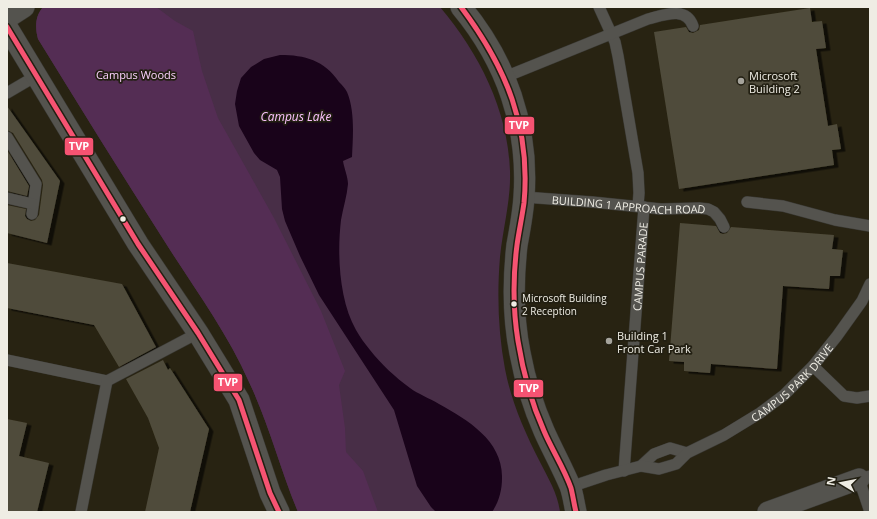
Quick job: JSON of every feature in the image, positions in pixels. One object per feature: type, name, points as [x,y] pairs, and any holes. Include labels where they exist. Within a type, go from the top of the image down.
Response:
[{"type":"street","points":[[7,18],[24,7]]},
{"type":"street","points":[[461,7],[473,21],[489,45],[505,77],[515,106],[522,136],[524,197],[517,246],[514,288],[516,327],[526,381],[533,404],[570,487],[576,512]]},
{"type":"street","points":[[7,27],[138,244],[198,333],[239,400],[270,493],[279,512]]},
{"type":"street","points":[[768,512],[864,478]]},
{"type":"lane","name":"CAMPUS PARADE","points":[[599,7],[615,42],[619,61],[638,173],[641,207],[624,471]]},
{"type":"lane","points":[[505,77],[648,19],[672,13],[680,14],[691,20],[693,26]]},
{"type":"lane","points":[[7,93],[36,76]]},
{"type":"lane","points":[[7,137],[36,184],[32,209],[7,198]]},
{"type":"lane","name":"BUILDING 1 APPROACH ROAD","points":[[524,197],[661,209],[708,209],[717,215],[724,227]]},
{"type":"lane","points":[[747,202],[783,206],[835,220],[870,226]]},
{"type":"lane","name":"CAMPUS PARK DRIVE","points":[[570,487],[641,466],[659,469],[676,464],[686,453],[724,436],[760,413],[790,389],[813,366],[862,301],[870,284]]},
{"type":"lane","points":[[7,360],[107,381],[198,333]]},
{"type":"lane","points":[[813,366],[844,396],[857,398],[870,396]]},
{"type":"lane","points":[[81,512],[107,381]]},
{"type":"lane","name":"CAMPUS PARK DRIVE","points":[[641,466],[654,454],[670,448],[686,453]]},
{"type":"lane","points":[[864,478],[870,512]]},
{"type":"shaded area","points":[[7,7],[870,7],[870,512],[7,512]]},
{"type":"green space","points":[[43,7],[440,7],[467,43],[479,63],[489,83],[504,126],[508,148],[510,182],[500,257],[498,299],[505,369],[519,417],[555,492],[560,512],[298,512],[269,430],[256,398],[231,346],[210,310],[165,242],[38,39],[36,22],[38,14]]},
{"type":"green space","name":"Campus Woods","points":[[43,7],[156,7],[175,21],[193,31],[202,71],[218,118],[274,218],[321,311],[345,371],[339,385],[345,428],[346,452],[363,471],[378,512],[298,512],[269,430],[256,398],[231,346],[210,310],[165,242],[38,39],[36,22],[38,14]]},
{"type":"water","name":"Campus Lake","points":[[280,55],[306,58],[313,60],[327,68],[347,92],[350,99],[353,124],[352,157],[343,161],[348,184],[341,220],[339,247],[343,291],[350,318],[366,345],[404,384],[461,417],[482,433],[490,443],[497,453],[501,465],[502,478],[500,496],[492,512],[436,512],[417,486],[394,410],[319,295],[300,256],[285,221],[282,209],[280,177],[277,170],[260,160],[254,153],[239,126],[235,104],[241,78],[251,67],[264,59]]},
{"type":"building","name":"Microsoft Building 2","points":[[810,8],[812,22],[822,21],[826,48],[816,49],[828,126],[837,124],[841,149],[832,150],[834,165],[679,189],[654,32],[686,27],[689,32],[693,33],[699,30],[700,25]]},
{"type":"building","points":[[7,106],[60,181],[47,243],[7,233],[7,205],[26,209],[25,216],[27,219],[31,221],[35,220],[39,215],[43,185],[42,180],[13,133],[7,130]]},
{"type":"building","points":[[7,150],[29,186],[27,196],[7,191]]},
{"type":"building","points":[[680,223],[716,226],[720,233],[723,234],[727,233],[731,227],[834,235],[832,249],[843,250],[840,276],[830,276],[829,289],[783,286],[777,369],[711,364],[710,373],[684,371],[684,362],[669,361]]},
{"type":"building","points":[[7,263],[122,284],[156,347],[119,367],[94,325],[7,308]]},
{"type":"building","points":[[163,360],[168,370],[170,368],[209,429],[190,512],[145,512],[159,448],[148,418],[126,379]]},
{"type":"building","points":[[7,419],[27,423],[19,456],[49,463],[37,512],[7,512]]},
{"type":"transit line","name":"TVP","points":[[461,7],[491,52],[503,75],[519,123],[525,175],[524,203],[517,245],[514,281],[514,305],[518,341],[522,364],[531,398],[539,420],[571,488],[576,512]]},
{"type":"transit line","name":"TVP","points":[[7,27],[138,244],[198,333],[239,400],[270,493],[279,512]]},
{"type":"place","name":"Microsoft Building 2","points":[[741,81]]},
{"type":"place","name":"Microsoft Building 2 Reception","points":[[514,304]]},
{"type":"place","name":"Building 1 Front Car Park","points":[[609,341]]}]
